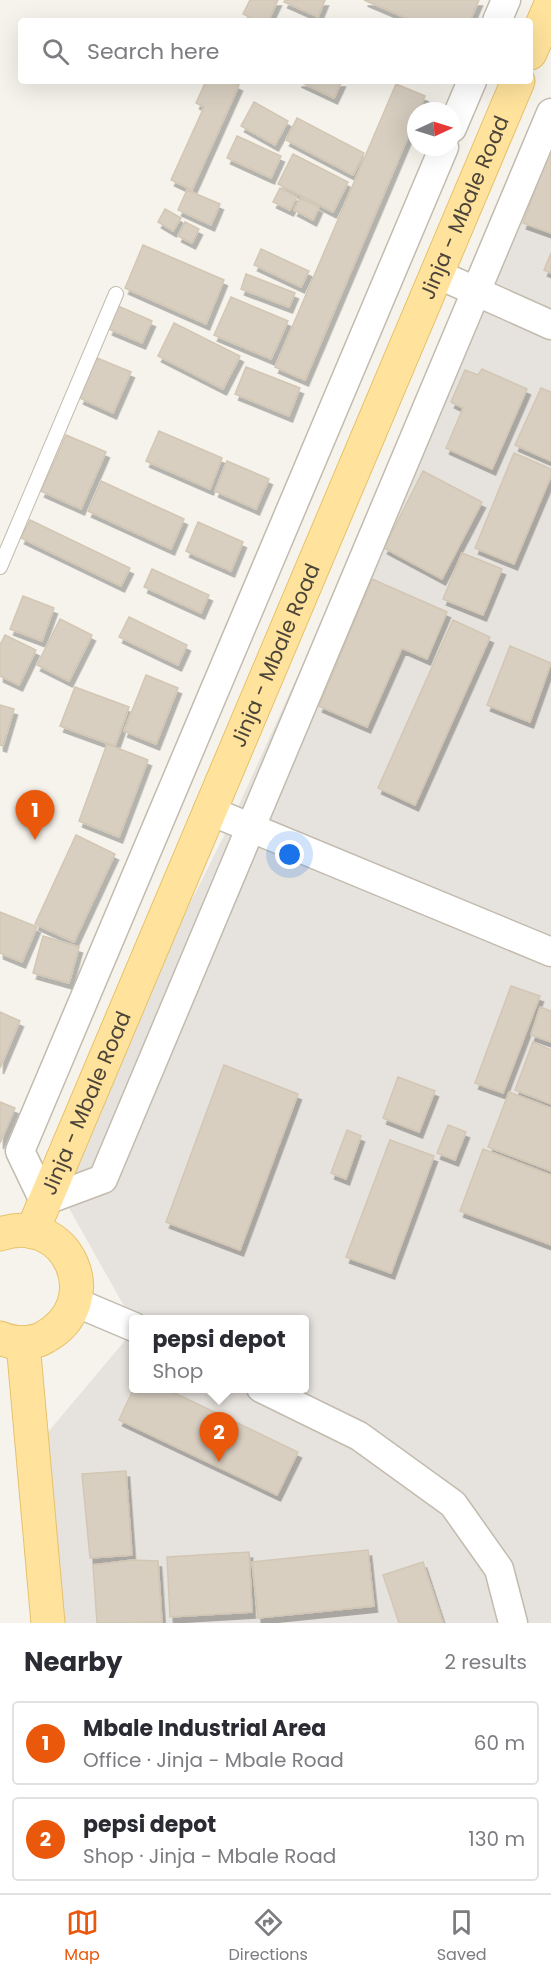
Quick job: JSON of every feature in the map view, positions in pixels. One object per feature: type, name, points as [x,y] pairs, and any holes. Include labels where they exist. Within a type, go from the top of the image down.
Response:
[{"type":"main road","points":[[533,46],[551,4]]},
{"type":"main road","name":"Jinja - Mbale Road","points":[[16,1233],[44,1202],[517,84]]},
{"type":"main road","points":[[16,1233],[52,1239],[65,1252],[74,1267],[77,1285],[75,1302],[68,1318],[56,1331],[40,1340],[12,1341],[48,1623]]},
{"type":"street","points":[[498,18],[506,0]]},
{"type":"street","points":[[461,107],[471,84]]},
{"type":"street","points":[[440,156],[20,1151],[44,1202],[103,1179],[551,113]]},
{"type":"street","points":[[435,273],[551,325]]},
{"type":"street","points":[[208,810],[551,952]]},
{"type":"street","points":[[75,1302],[129,1325]]},
{"type":"street","points":[[269,1393],[359,1436],[453,1504],[499,1569],[513,1623]]},
{"type":"lane","points":[[0,567],[116,294]]},
{"type":"shaded area","points":[[551,116],[551,1623],[58,1623],[43,1438],[129,1336],[129,1393],[309,1393],[309,1315],[129,1315],[52,1178],[234,816]]},
{"type":"building","points":[[250,0],[278,0],[269,18],[251,18],[243,14]]},
{"type":"building","points":[[285,0],[325,0],[318,17],[284,2]]},
{"type":"building","points":[[364,0],[479,0],[471,18],[406,18]]},
{"type":"building","points":[[205,84],[239,85],[192,190],[171,180],[204,107],[196,103]]},
{"type":"building","points":[[304,84],[341,84],[334,98]]},
{"type":"building","points":[[396,84],[425,96],[423,102],[407,102],[407,139],[305,380],[275,367]]},
{"type":"building","points":[[254,102],[288,121],[275,145],[241,126]]},
{"type":"building","points":[[297,118],[364,153],[353,175],[286,140]]},
{"type":"building","points":[[237,136],[281,156],[271,178],[227,158]]},
{"type":"building","points":[[551,146],[551,233],[523,223]]},
{"type":"building","points":[[293,154],[348,182],[333,212],[278,184]]},
{"type":"building","points":[[280,188],[297,197],[290,210],[273,202]]},
{"type":"building","points":[[187,190],[220,204],[211,225],[178,210]]},
{"type":"building","points":[[300,198],[319,207],[313,220],[294,210]]},
{"type":"building","points":[[165,209],[181,218],[173,231],[158,222]]},
{"type":"building","points":[[185,222],[199,229],[192,243],[178,236]]},
{"type":"building","points":[[143,245],[224,280],[206,324],[125,288]]},
{"type":"building","points":[[261,249],[309,271],[301,287],[254,265]]},
{"type":"building","points":[[551,253],[551,273],[544,270]]},
{"type":"building","points":[[246,274],[295,293],[289,307],[241,289]]},
{"type":"building","points":[[231,297],[288,321],[271,359],[214,335]]},
{"type":"building","points":[[118,306],[152,321],[142,343],[109,329]]},
{"type":"building","points":[[174,323],[240,356],[223,389],[158,356]]},
{"type":"building","points":[[97,358],[131,372],[113,413],[80,398]]},
{"type":"building","points":[[246,367],[300,388],[289,416],[235,394]]},
{"type":"building","points":[[482,369],[527,389],[492,469],[446,448],[463,408],[451,402],[465,370],[478,375]]},
{"type":"building","points":[[541,388],[551,392],[551,461],[515,445]]},
{"type":"building","points":[[159,431],[222,458],[210,489],[146,461]]},
{"type":"building","points":[[66,435],[106,452],[81,509],[41,491]]},
{"type":"building","points":[[514,453],[551,469],[551,476],[514,564],[475,548]]},
{"type":"building","points":[[227,461],[269,479],[256,509],[215,491]]},
{"type":"building","points":[[423,471],[482,502],[442,579],[384,548]]},
{"type":"building","points":[[101,481],[184,519],[171,549],[88,511]]},
{"type":"building","points":[[30,520],[130,568],[121,586],[21,538]]},
{"type":"building","points":[[198,522],[243,542],[231,571],[186,551]]},
{"type":"building","points":[[462,553],[502,569],[483,615],[443,599]]},
{"type":"building","points":[[152,569],[209,595],[201,613],[144,587]]},
{"type":"building","points":[[372,579],[447,612],[427,659],[402,648],[367,727],[319,706]]},
{"type":"building","points":[[23,596],[54,608],[42,641],[10,629]]},
{"type":"building","points":[[129,617],[187,645],[178,665],[119,637]]},
{"type":"building","points":[[60,619],[92,635],[69,681],[37,665]]},
{"type":"building","points":[[453,620],[490,637],[415,805],[378,788]]},
{"type":"building","points":[[5,635],[36,650],[19,685],[0,676],[0,645]]},
{"type":"building","points":[[510,646],[551,663],[530,722],[487,705]]},
{"type":"building","points":[[146,675],[178,688],[156,744],[124,731]]},
{"type":"building","points":[[75,687],[129,707],[115,746],[60,726]]},
{"type":"building","points":[[0,705],[14,709],[3,746],[0,745]]},
{"type":"building","points":[[107,744],[148,760],[119,837],[79,821]]},
{"type":"building","points":[[76,835],[115,854],[74,942],[35,924]]},
{"type":"building","points":[[0,912],[37,927],[22,962],[0,953]]},
{"type":"building","points":[[43,936],[79,947],[69,983],[33,973]]},
{"type":"building","points":[[511,986],[540,996],[503,1093],[475,1083]]},
{"type":"building","points":[[540,1007],[551,1011],[551,1042],[531,1035]]},
{"type":"building","points":[[0,1012],[20,1021],[0,1068]]},
{"type":"building","points":[[533,1042],[551,1050],[551,1104],[515,1090]]},
{"type":"building","points":[[224,1065],[298,1094],[240,1250],[166,1222]]},
{"type":"building","points":[[398,1077],[435,1091],[419,1132],[383,1118]]},
{"type":"building","points":[[509,1092],[551,1108],[551,1171],[488,1147]]},
{"type":"building","points":[[0,1102],[15,1108],[0,1143]]},
{"type":"building","points":[[448,1125],[466,1132],[455,1160],[437,1153]]},
{"type":"building","points":[[347,1130],[361,1136],[346,1179],[331,1173]]},
{"type":"building","points":[[390,1140],[434,1156],[391,1273],[346,1257]]},
{"type":"building","points":[[483,1149],[551,1175],[551,1245],[460,1211]]},
{"type":"building","points":[[132,1393],[174,1393],[298,1452],[277,1495],[119,1420]]},
{"type":"building","points":[[126,1471],[132,1555],[90,1558],[82,1474]]},
{"type":"building","points":[[368,1550],[374,1606],[258,1618],[252,1562]]},
{"type":"building","points":[[249,1552],[252,1612],[170,1617],[167,1557]]},
{"type":"building","points":[[133,1560],[158,1561],[162,1622],[97,1623],[93,1565]]},
{"type":"building","points":[[423,1562],[443,1623],[399,1623],[383,1575]]},
{"type":"place","name":"Mbale Industrial Area","points":[[35,840]]},
{"type":"place","name":"pepsi depot","points":[[219,1462]]}]
